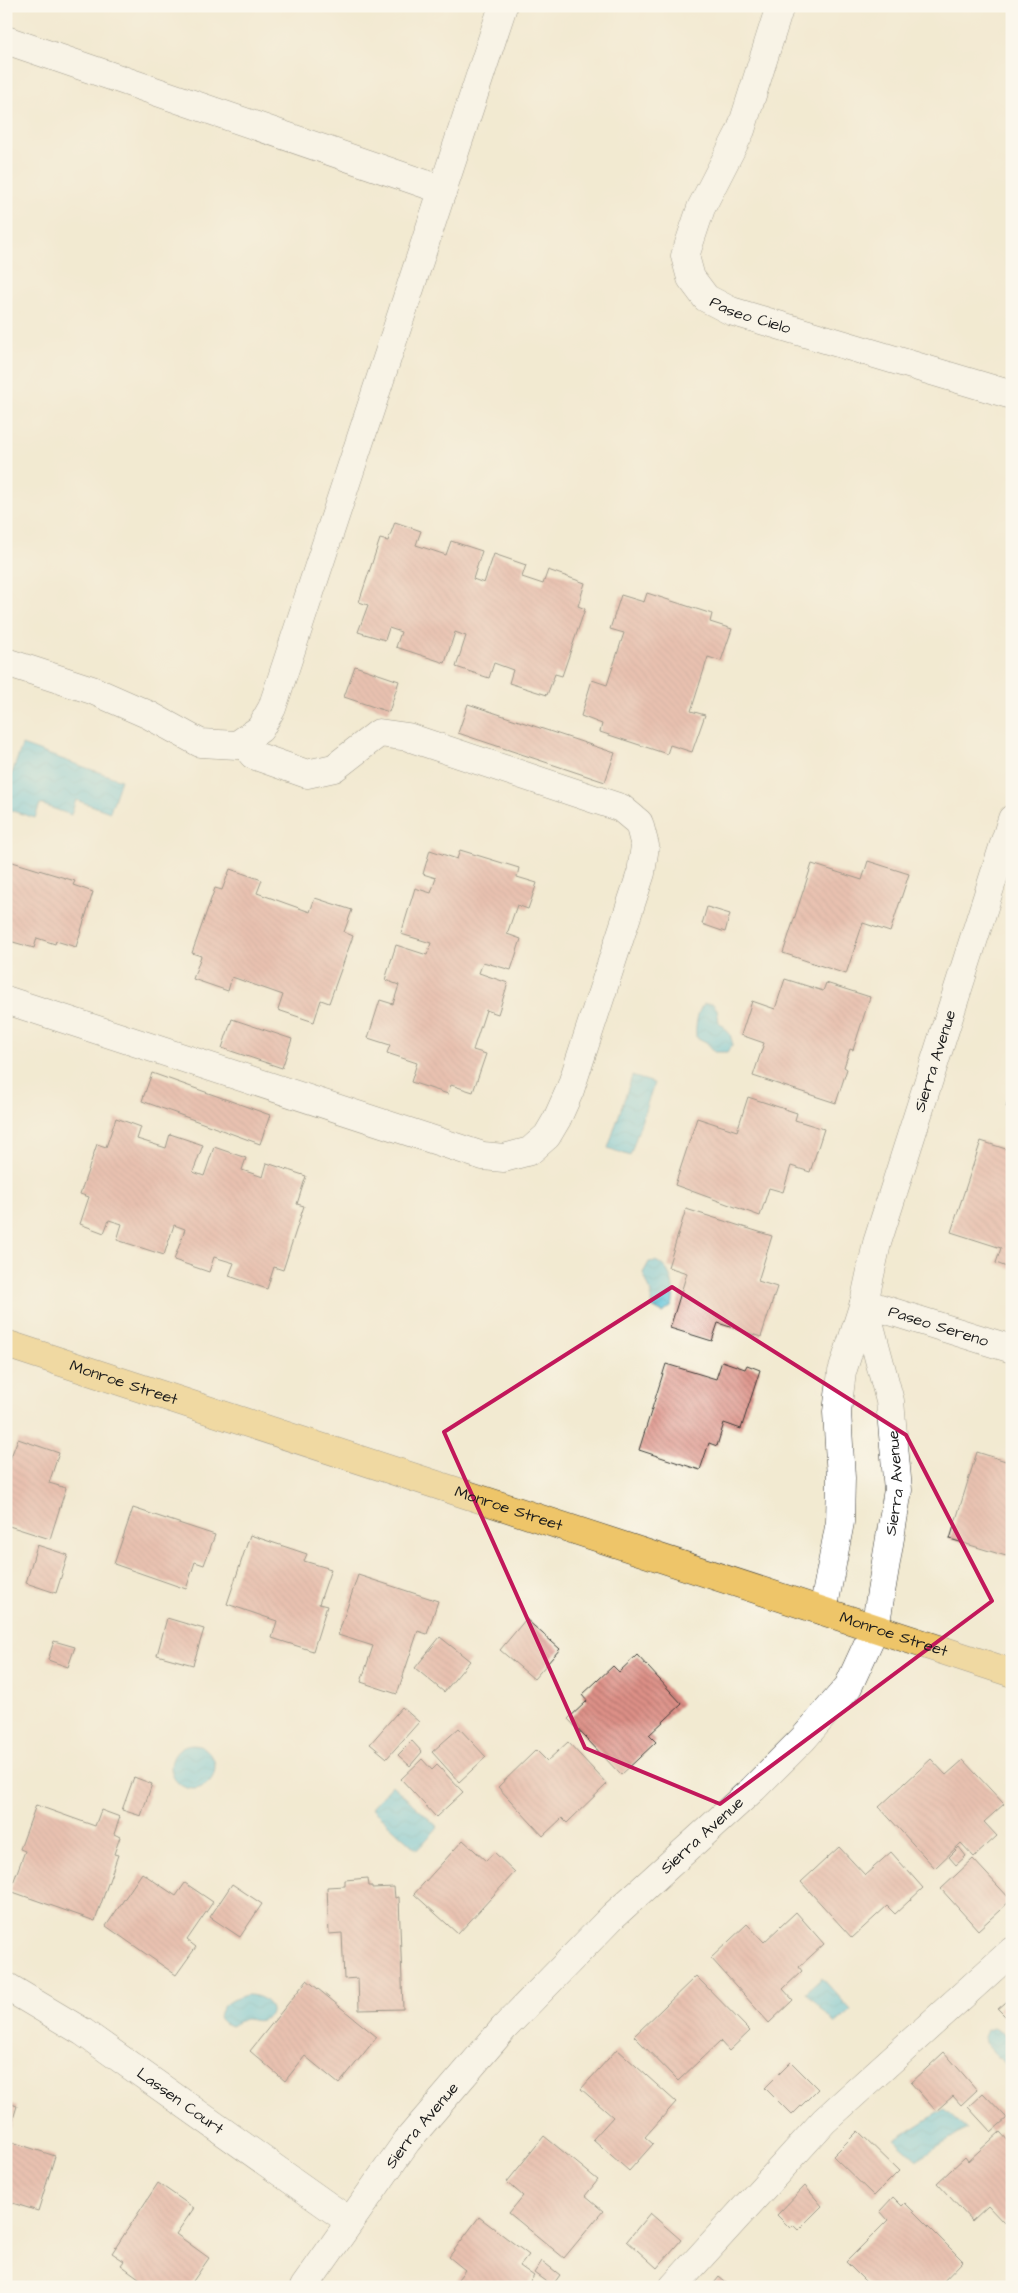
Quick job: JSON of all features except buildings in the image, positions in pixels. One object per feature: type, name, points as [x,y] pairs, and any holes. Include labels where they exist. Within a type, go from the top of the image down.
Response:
[{"type":"main road","name":"Monroe Street","points":[[6,1344],[1012,1673]]},
{"type":"street","points":[[6,662],[92,690],[148,715],[200,743],[237,745],[260,730],[272,708],[503,6]]},
{"type":"street","name":"Paseo Cielo","points":[[780,6],[740,130],[700,208],[685,256],[691,278],[706,298],[731,311],[1012,395]]},
{"type":"street","points":[[6,40],[443,190]]},
{"type":"street","points":[[6,1000],[483,1156],[504,1158],[530,1151],[547,1136],[570,1090],[641,873],[646,846],[639,823],[621,808],[408,738],[379,732],[334,768],[308,774],[297,772],[253,756],[243,742]]},
{"type":"street","name":"Sierra Avenue","points":[[823,1611],[840,1522],[841,1478],[838,1412],[842,1372],[864,1303],[877,1243],[1012,819]]},
{"type":"street","name":"Sierra Avenue","points":[[304,2287],[407,2141],[504,2028],[613,1916],[753,1788],[803,1739],[848,1687],[875,1628],[898,1490],[890,1401],[864,1303]]},
{"type":"street","name":"Paseo Sereno","points":[[864,1303],[1012,1349]]},
{"type":"street","points":[[673,2287],[824,2122],[1012,1950]]},
{"type":"street","name":"Lassen Court","points":[[6,1986],[83,2032],[349,2221]]},
{"type":"highlighted area","points":[[672,1287],[906,1435],[992,1601],[720,1804],[585,1748],[444,1432]]},
{"type":"water","points":[[22,745],[121,780],[110,812],[76,800],[71,815],[40,804],[35,818],[6,809],[6,790]]},
{"type":"water","points":[[704,1004],[713,1004],[717,1009],[719,1022],[730,1034],[733,1045],[727,1052],[715,1052],[706,1042],[696,1037],[698,1015]]},
{"type":"water","points":[[632,1076],[654,1083],[630,1156],[608,1148]]},
{"type":"water","points":[[655,1261],[665,1268],[673,1286],[672,1306],[663,1313],[652,1307],[651,1292],[643,1273],[649,1262]]},
{"type":"water","points":[[197,1745],[209,1751],[214,1758],[214,1776],[209,1783],[202,1788],[189,1789],[181,1786],[174,1779],[171,1763],[174,1755],[181,1748]]},
{"type":"water","points":[[392,1785],[438,1827],[417,1850],[371,1808]]},
{"type":"water","points":[[822,1978],[851,2010],[835,2024],[806,1992]]},
{"type":"water","points":[[246,1995],[266,2001],[270,2005],[270,2014],[259,2021],[245,2019],[231,2026],[224,2023],[219,2018],[225,2005],[232,2000]]},
{"type":"water","points":[[993,2028],[1012,2038],[1012,2072],[985,2043],[984,2037],[987,2030]]},
{"type":"water","points":[[944,2109],[967,2129],[917,2160],[895,2140]]}]
